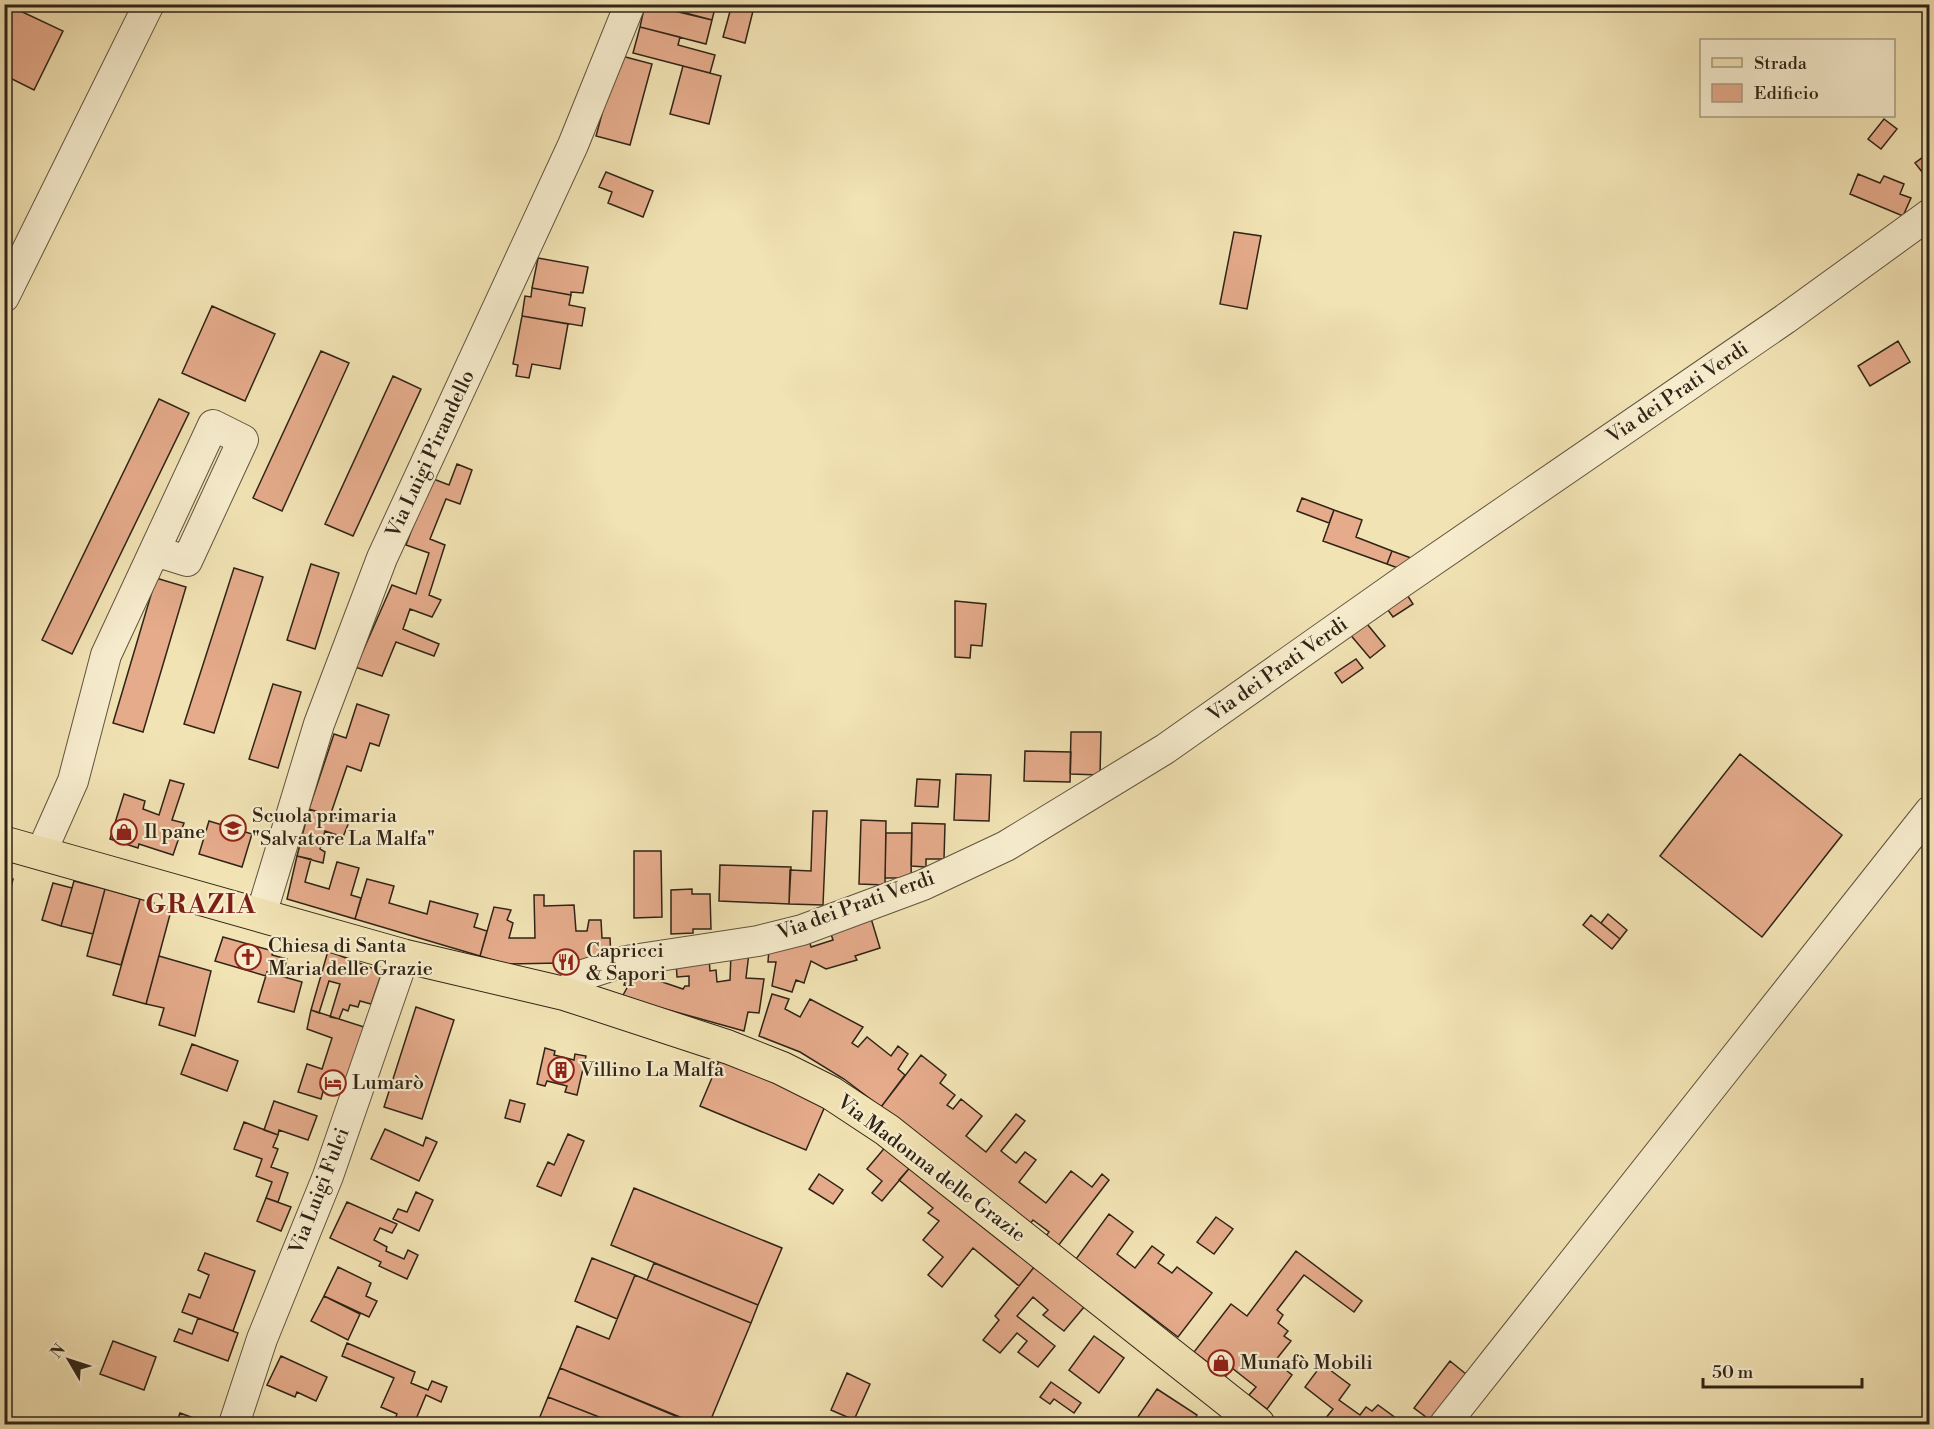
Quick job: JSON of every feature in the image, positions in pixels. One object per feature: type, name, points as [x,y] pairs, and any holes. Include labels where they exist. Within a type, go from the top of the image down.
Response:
[{"type":"main road","name":"Via Madonna delle Grazie","points":[[4,843],[404,956],[566,994],[728,1047],[781,1068],[831,1093],[887,1130],[1241,1419]]},
{"type":"street","points":[[4,297],[149,4]]},
{"type":"street","name":"Via Luigi Pirandello","points":[[261,915],[319,724],[382,558],[573,145],[630,4]]},
{"type":"street","name":"Via dei Prati Verdi","points":[[566,994],[580,976],[626,961],[758,940],[802,930],[923,885],[1006,846],[1165,749],[1399,584],[1785,320],[1929,214]]},
{"type":"street","points":[[41,853],[73,781],[106,655],[154,551]]},
{"type":"street","points":[[1445,1425],[1929,811]]},
{"type":"street","name":"Via Luigi Fulci","points":[[234,1425],[262,1339],[328,1176],[404,956]]},
{"type":"building","points":[[645,4],[712,20],[706,44],[640,27]]},
{"type":"building","points":[[652,4],[716,4],[712,20]]},
{"type":"building","points":[[732,4],[754,7],[745,43],[723,37]]},
{"type":"building","points":[[14,8],[63,31],[34,90],[4,75],[4,27]]},
{"type":"building","points":[[640,27],[680,37],[678,45],[715,55],[710,73],[633,53]]},
{"type":"building","points":[[618,55],[652,64],[630,145],[596,136]]},
{"type":"building","points":[[683,66],[721,76],[709,124],[670,114]]},
{"type":"building","points":[[1884,119],[1897,129],[1881,149],[1868,139]]},
{"type":"building","points":[[1930,152],[1930,182],[1915,163]]},
{"type":"building","points":[[606,172],[653,191],[643,217],[608,203],[612,192],[599,187]]},
{"type":"building","points":[[1858,174],[1880,183],[1884,176],[1904,184],[1900,194],[1911,198],[1903,216],[1850,194]]},
{"type":"building","points":[[1234,232],[1261,236],[1247,309],[1220,304]]},
{"type":"building","points":[[538,258],[588,267],[583,293],[571,292],[571,295],[532,288]]},
{"type":"building","points":[[532,288],[571,295],[569,305],[585,308],[582,326],[522,316],[525,296],[531,297]]},
{"type":"building","points":[[212,306],[275,334],[245,401],[182,373]]},
{"type":"building","points":[[522,316],[568,324],[560,369],[532,364],[529,378],[516,376],[518,365],[513,364]]},
{"type":"building","points":[[1898,341],[1910,362],[1870,386],[1858,366]]},
{"type":"building","points":[[321,351],[349,363],[282,511],[253,498]]},
{"type":"building","points":[[393,376],[421,389],[353,536],[325,524]]},
{"type":"building","points":[[159,399],[189,413],[72,654],[42,640]]},
{"type":"building","points":[[457,464],[472,470],[460,504],[446,499],[430,539],[445,545],[429,595],[441,600],[432,617],[410,609],[403,629],[439,644],[434,656],[396,642],[382,676],[352,666],[359,660],[392,585],[416,594],[429,553],[406,545],[431,478],[449,485]]},
{"type":"building","points":[[1302,498],[1334,510],[1329,523],[1297,511]]},
{"type":"building","points":[[1334,510],[1362,520],[1356,537],[1392,551],[1387,564],[1323,541]]},
{"type":"building","points":[[1392,551],[1411,558],[1406,571],[1387,564]]},
{"type":"building","points":[[311,564],[339,573],[315,649],[287,640]]},
{"type":"building","points":[[234,568],[263,577],[214,733],[184,724]]},
{"type":"building","points":[[156,578],[186,587],[143,732],[113,723]]},
{"type":"building","points":[[1404,590],[1413,604],[1393,617],[1388,610],[1374,620]]},
{"type":"building","points":[[955,601],[986,604],[982,646],[971,645],[970,658],[955,657]]},
{"type":"building","points":[[1363,619],[1385,646],[1370,658],[1348,632]]},
{"type":"building","points":[[1356,659],[1363,668],[1342,683],[1335,673]]},
{"type":"building","points":[[273,684],[301,692],[278,768],[249,759]]},
{"type":"building","points":[[357,704],[389,715],[379,746],[370,743],[361,771],[347,766],[330,816],[309,809],[334,734],[346,738]]},
{"type":"building","points":[[1071,732],[1101,732],[1100,775],[1070,774]]},
{"type":"building","points":[[1025,751],[1071,752],[1070,782],[1024,781]]},
{"type":"building","points":[[1740,754],[1842,835],[1762,937],[1660,856]]},
{"type":"building","points":[[956,774],[991,775],[989,821],[954,820]]},
{"type":"building","points":[[917,779],[940,780],[938,807],[915,806]]},
{"type":"building","points":[[170,780],[184,784],[172,820],[184,823],[173,855],[139,844],[138,848],[110,839],[124,794],[145,801],[143,809],[159,815]]},
{"type":"building","points":[[309,809],[349,822],[343,837],[325,831],[320,849],[325,852],[323,863],[297,856]]},
{"type":"building","points":[[813,811],[827,811],[823,905],[789,904],[790,870],[811,871]]},
{"type":"building","points":[[861,820],[886,821],[885,885],[859,884]]},
{"type":"building","points":[[209,821],[252,834],[242,867],[199,854]]},
{"type":"building","points":[[912,823],[945,824],[944,859],[926,859],[926,867],[911,866]]},
{"type":"building","points":[[886,833],[912,833],[911,878],[885,878]]},
{"type":"building","points":[[634,851],[661,851],[662,917],[634,918]]},
{"type":"building","points":[[297,856],[311,859],[305,882],[329,889],[337,862],[359,868],[351,895],[361,898],[355,919],[287,899]]},
{"type":"building","points":[[720,865],[791,867],[789,904],[719,901]]},
{"type":"building","points":[[4,877],[13,879],[4,916]]},
{"type":"building","points":[[367,879],[394,886],[389,903],[427,914],[430,901],[478,914],[474,927],[487,931],[480,956],[355,919]]},
{"type":"building","points":[[74,881],[105,889],[93,934],[61,926]]},
{"type":"building","points":[[53,883],[72,888],[61,926],[42,920]]},
{"type":"building","points":[[105,889],[140,899],[121,965],[87,956]]},
{"type":"building","points":[[692,889],[692,894],[710,894],[711,929],[693,929],[693,933],[671,934],[671,890]]},
{"type":"building","points":[[534,895],[544,895],[544,906],[574,905],[576,931],[587,931],[589,920],[601,920],[602,938],[610,938],[611,958],[562,966],[561,963],[506,964],[480,956],[494,907],[511,910],[507,920],[513,923],[509,938],[535,938]]},
{"type":"building","points":[[140,899],[172,907],[146,1004],[113,995]]},
{"type":"building","points":[[1608,914],[1627,930],[1620,939],[1601,923]]},
{"type":"building","points":[[870,915],[880,948],[855,956],[857,960],[826,969],[811,961],[804,983],[796,980],[792,992],[772,986],[776,962],[768,962],[769,949],[810,943],[811,947],[833,940],[829,928]]},
{"type":"building","points":[[1591,915],[1620,939],[1612,949],[1583,925]]},
{"type":"building","name":"Chiesa di Santa Maria delle Grazie","points":[[223,937],[273,951],[272,955],[287,959],[282,976],[267,972],[266,976],[215,961]]},
{"type":"building","points":[[328,951],[382,972],[371,1004],[360,1001],[358,1007],[350,1005],[348,1011],[343,1009],[339,1019],[330,1017],[340,984],[329,981],[319,1013],[311,1010]]},
{"type":"building","points":[[749,953],[746,978],[764,979],[759,1013],[748,1012],[744,1031],[622,997],[628,986],[624,985],[628,974],[636,973],[683,989],[689,986],[689,976],[677,977],[676,961],[709,958],[710,971],[716,970],[717,982],[730,980],[731,954]]},
{"type":"building","points":[[159,956],[211,971],[195,1036],[159,1025],[164,1008],[146,1004]]},
{"type":"building","points":[[267,972],[302,982],[294,1012],[258,1002]]},
{"type":"building","points":[[772,994],[789,999],[785,1009],[800,1017],[810,999],[863,1027],[852,1043],[858,1047],[867,1037],[891,1056],[898,1046],[908,1054],[898,1069],[905,1075],[881,1107],[844,1079],[800,1052],[759,1036]]},
{"type":"building","points":[[416,1007],[454,1020],[422,1119],[384,1107]]},
{"type":"building","points":[[311,1010],[364,1027],[347,1081],[341,1079],[337,1092],[324,1088],[321,1099],[298,1092],[307,1064],[322,1069],[332,1038],[307,1029]]},
{"type":"building","points":[[192,1044],[238,1061],[227,1091],[181,1074]]},
{"type":"building","name":"Villino La Malfa","points":[[545,1048],[555,1051],[554,1055],[574,1060],[575,1054],[586,1056],[577,1095],[565,1092],[567,1086],[547,1081],[545,1086],[537,1084]]},
{"type":"building","points":[[921,1055],[946,1075],[940,1083],[955,1095],[947,1105],[953,1109],[961,1099],[982,1116],[966,1136],[986,1152],[1016,1114],[1025,1121],[1001,1151],[1016,1163],[1025,1152],[1036,1160],[1019,1182],[1046,1203],[1071,1171],[1092,1187],[1102,1174],[1109,1180],[1058,1246],[1045,1237],[1049,1232],[1033,1220],[1030,1224],[881,1107]]},
{"type":"building","points":[[720,1059],[826,1104],[806,1150],[700,1106]]},
{"type":"building","points":[[510,1100],[525,1104],[520,1122],[505,1118]]},
{"type":"building","points":[[274,1101],[317,1116],[308,1140],[279,1130],[278,1135],[264,1130]]},
{"type":"building","points":[[244,1122],[278,1135],[273,1147],[278,1149],[271,1167],[288,1173],[278,1202],[266,1198],[272,1182],[256,1176],[262,1159],[234,1149]]},
{"type":"building","points":[[385,1129],[423,1146],[426,1137],[437,1142],[419,1181],[371,1159]]},
{"type":"building","points":[[568,1134],[584,1141],[561,1196],[537,1186],[548,1162],[554,1165]]},
{"type":"building","points":[[887,1145],[912,1165],[882,1201],[872,1193],[882,1181],[867,1169]]},
{"type":"building","points":[[912,1165],[1035,1266],[1019,1286],[973,1248],[942,1287],[928,1275],[943,1257],[923,1240],[939,1221],[928,1213],[933,1208],[899,1180]]},
{"type":"building","points":[[819,1174],[843,1190],[833,1204],[809,1189]]},
{"type":"building","points":[[634,1188],[782,1248],[758,1305],[611,1245]]},
{"type":"building","points":[[416,1192],[433,1200],[419,1231],[393,1219],[398,1209],[407,1212]]},
{"type":"building","points":[[266,1198],[291,1207],[281,1231],[257,1221]]},
{"type":"building","points":[[347,1202],[397,1224],[392,1233],[380,1228],[374,1240],[387,1247],[386,1251],[404,1259],[408,1250],[418,1255],[407,1279],[379,1266],[381,1262],[330,1238]]},
{"type":"building","points":[[1109,1214],[1133,1232],[1117,1254],[1135,1268],[1152,1246],[1164,1255],[1158,1263],[1172,1273],[1177,1267],[1212,1293],[1178,1337],[1076,1259]]},
{"type":"building","points":[[1216,1217],[1233,1229],[1214,1254],[1197,1242]]},
{"type":"building","points":[[1296,1251],[1362,1301],[1354,1312],[1304,1275],[1277,1310],[1283,1315],[1278,1323],[1288,1331],[1284,1336],[1291,1341],[1275,1361],[1292,1375],[1267,1409],[1249,1395],[1256,1387],[1232,1368],[1226,1376],[1194,1352],[1231,1304],[1247,1316]]},
{"type":"building","points":[[205,1253],[255,1271],[233,1331],[182,1312],[189,1294],[200,1298],[209,1275],[198,1270]]},
{"type":"building","points":[[592,1258],[635,1275],[617,1319],[575,1301]]},
{"type":"building","points":[[654,1263],[758,1305],[751,1323],[647,1280]]},
{"type":"building","points":[[1035,1266],[1084,1307],[1064,1331],[1043,1315],[1048,1310],[1033,1297],[1017,1316],[1055,1346],[1038,1367],[1018,1352],[1027,1341],[1017,1333],[1000,1353],[983,1340],[999,1320],[995,1316]]},
{"type":"building","points":[[338,1267],[371,1283],[366,1296],[377,1301],[369,1317],[324,1296]]},
{"type":"building","points":[[635,1275],[751,1323],[709,1424],[697,1424],[560,1368],[577,1326],[609,1339]]},
{"type":"building","points":[[324,1296],[360,1314],[348,1340],[311,1321]]},
{"type":"building","points":[[198,1318],[238,1333],[228,1361],[174,1341],[179,1329],[192,1334]]},
{"type":"building","points":[[1094,1336],[1124,1358],[1099,1393],[1069,1370]]},
{"type":"building","points":[[113,1341],[156,1357],[144,1390],[100,1374]]},
{"type":"building","points":[[347,1343],[415,1372],[411,1383],[428,1390],[432,1381],[447,1387],[441,1402],[426,1395],[414,1424],[393,1424],[397,1414],[381,1407],[394,1378],[342,1356]]},
{"type":"building","points":[[281,1356],[327,1377],[316,1401],[297,1392],[295,1397],[267,1385]]},
{"type":"building","points":[[1450,1361],[1466,1374],[1430,1420],[1414,1408]]},
{"type":"building","points":[[1322,1364],[1350,1385],[1339,1400],[1360,1415],[1366,1407],[1372,1411],[1378,1405],[1404,1424],[1321,1424],[1333,1409],[1305,1387]]},
{"type":"building","points":[[560,1368],[695,1424],[617,1424],[548,1397]]},
{"type":"building","points":[[847,1373],[870,1384],[854,1420],[831,1410]]},
{"type":"building","points":[[1051,1382],[1081,1403],[1074,1413],[1054,1399],[1050,1404],[1040,1397]]},
{"type":"building","points":[[1157,1389],[1197,1415],[1191,1424],[1133,1424]]},
{"type":"building","points":[[548,1397],[617,1424],[537,1424]]},
{"type":"building","points":[[180,1413],[210,1424],[176,1424]]},
{"type":"place","name":"Scuola primaria \"Salvatore La Malfa\"","points":[[233,828]]},
{"type":"place","name":"Il pane","points":[[124,832]]},
{"type":"place","name":"Chiesa di Santa Maria delle Grazie","points":[[248,957]]},
{"type":"place","name":"Capricci & Sapori","points":[[566,962]]},
{"type":"place","name":"Villino La Malfa","points":[[561,1070]]},
{"type":"place","name":"Lumarò","points":[[333,1083]]},
{"type":"place","name":"Munafò Mobili","points":[[1221,1363]]},
{"type":"district","name":"GRAZIA","points":[[201,905]]}]
